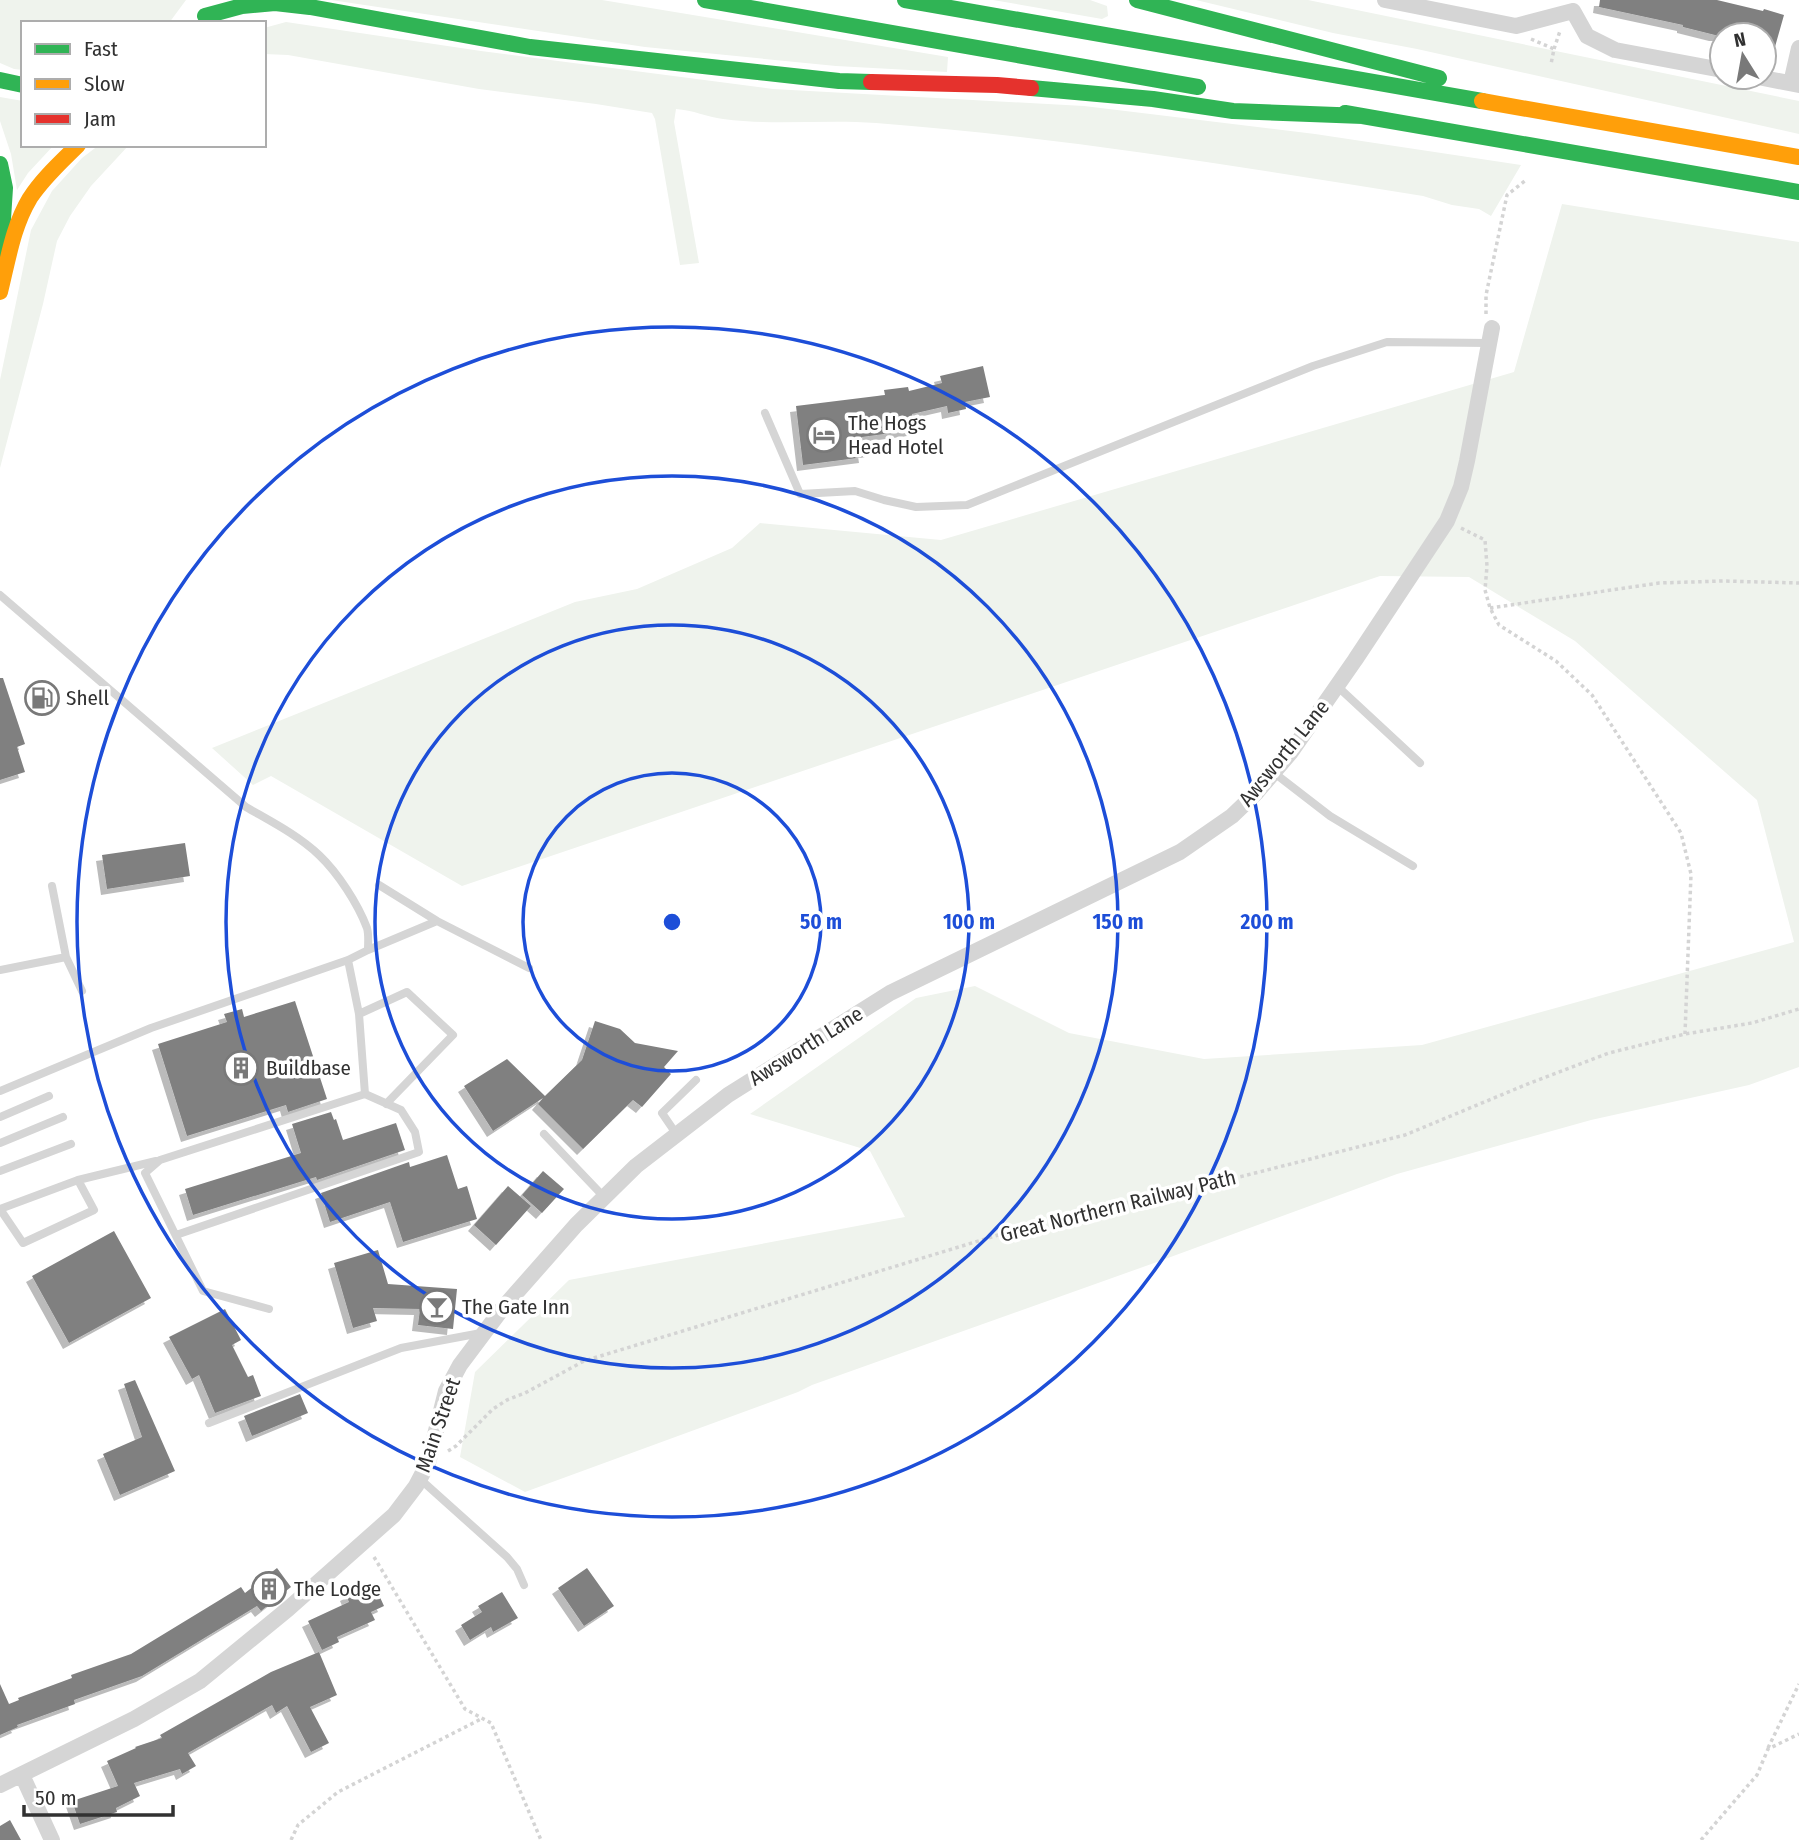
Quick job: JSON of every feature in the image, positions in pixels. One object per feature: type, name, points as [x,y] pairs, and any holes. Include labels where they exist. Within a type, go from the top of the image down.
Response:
[{"type":"main road","points":[[202,20],[211,0]]},
{"type":"main road","points":[[705,0],[1217,91]]},
{"type":"main road","points":[[905,0],[1799,157]]},
{"type":"main road","points":[[1137,0],[1337,50],[1602,122]]},
{"type":"main road","points":[[202,20],[242,6],[275,2],[310,6],[530,47],[839,81],[997,85],[1153,100],[1233,111],[1363,116]]},
{"type":"main road","points":[[0,79],[21,84]]},
{"type":"main road","points":[[1244,95],[1799,192]]},
{"type":"main road","points":[[0,292],[18,224],[28,200],[44,177],[76,147]]},
{"type":"main road","points":[[0,164],[5,188],[0,271]]},
{"type":"street","points":[[1385,0],[1516,26],[1574,6],[1587,36],[1615,50],[1708,67]]},
{"type":"street","points":[[1795,84],[1799,48]]},
{"type":"street","name":"Awsworth Lane","points":[[576,1225],[636,1166],[728,1095],[890,993],[1180,852],[1231,816],[1256,793],[1337,685],[1447,521],[1461,487],[1491,335]]},
{"type":"street","name":"Main Street","points":[[0,1785],[134,1719],[200,1681],[288,1609],[394,1515],[428,1463],[446,1391],[460,1366],[502,1310],[576,1225]]},
{"type":"street","points":[[22,1775],[52,1840]]},
{"type":"lane","points":[[765,413],[800,494],[855,491],[916,507],[967,505],[1312,366],[1387,342],[1491,335]]},
{"type":"lane","points":[[0,595],[246,807],[319,855],[339,878],[368,930],[368,950]]},
{"type":"lane","points":[[1337,685],[1420,763]]},
{"type":"lane","points":[[1273,772],[1330,816],[1413,866]]},
{"type":"lane","points":[[379,885],[437,921],[529,968]]},
{"type":"lane","points":[[52,886],[66,957],[82,991]]},
{"type":"lane","points":[[0,1091],[150,1028],[348,960],[437,921]]},
{"type":"lane","points":[[0,970],[66,957]]},
{"type":"lane","points":[[348,960],[359,1014],[365,1094]]},
{"type":"lane","points":[[359,1014],[407,992],[453,1035],[386,1104]]},
{"type":"lane","points":[[677,1135],[662,1114],[696,1080]]},
{"type":"lane","points":[[78,1180],[94,1210],[23,1243],[0,1209],[78,1180],[160,1160],[365,1094],[401,1110],[415,1132],[419,1152],[176,1235]]},
{"type":"lane","points":[[0,1117],[49,1096]]},
{"type":"lane","points":[[0,1143],[63,1117]]},
{"type":"lane","points":[[544,1134],[604,1197]]},
{"type":"lane","points":[[0,1171],[71,1144]]},
{"type":"lane","points":[[160,1160],[145,1173],[203,1291],[269,1309]]},
{"type":"lane","points":[[209,1423],[401,1348],[484,1332]]},
{"type":"lane","points":[[420,1479],[507,1557],[517,1569],[524,1585]]},
{"type":"path","points":[[1516,26],[1515,33],[1554,49],[1551,64]]},
{"type":"path","points":[[1491,335],[1485,326],[1486,295],[1507,195],[1526,180]]},
{"type":"path","points":[[1447,521],[1485,540],[1485,590],[1499,625],[1556,661],[1592,695],[1681,833],[1691,874],[1685,1034]]},
{"type":"path","points":[[1490,608],[1659,583],[1799,583]]},
{"type":"path","name":"Great Northern Railway Path","points":[[456,1446],[494,1409],[584,1361],[1054,1218],[1192,1189],[1405,1135],[1609,1053],[1685,1034],[1752,1023],[1799,1009]]},
{"type":"path","points":[[363,1544],[374,1556],[465,1709],[491,1724],[541,1840]]},
{"type":"path","points":[[1701,1840],[1757,1775],[1799,1684]]},
{"type":"path","points":[[291,1840],[299,1825],[338,1792],[483,1719]]},
{"type":"path","points":[[1768,1749],[1799,1734]]},
{"type":"shaded area","points":[[0,0],[186,0],[170,21],[21,21],[21,70],[0,63]]},
{"type":"shaded area","points":[[331,0],[602,0],[948,57],[947,72],[836,66],[645,47]]},
{"type":"shaded area","points":[[993,0],[1090,0],[1107,6],[1108,16],[1102,19]]},
{"type":"shaded area","points":[[1196,0],[1308,0],[1708,82],[1708,91],[1750,91],[1799,101],[1799,134],[1417,49],[1333,33]]},
{"type":"shaded area","points":[[286,22],[481,51],[773,89],[1084,106],[1315,134],[1521,165],[1491,216],[1479,209],[1452,205],[1423,196],[1014,136],[876,123],[742,121],[676,109],[674,122],[699,263],[680,265],[652,113],[479,89],[288,55],[266,54],[266,27]]},
{"type":"shaded area","points":[[0,97],[21,101],[21,147],[52,147],[28,173],[17,190],[11,154],[0,121]]},
{"type":"shaded area","points":[[96,147],[127,147],[91,186],[57,241],[0,468],[0,380],[31,230],[52,191],[82,158]]},
{"type":"shaded area","points":[[1562,204],[1799,242],[1799,1067],[1749,1085],[1591,1120],[1397,1174],[812,1385],[525,1492],[460,1457],[475,1372],[569,1280],[905,1217],[870,1151],[750,1114],[916,998],[975,986],[1069,1033],[1204,1059],[1422,1045],[1794,942],[1757,800],[1575,641],[1469,577],[1380,576],[462,886],[271,776],[253,785],[212,748],[575,602],[637,589],[732,548],[760,523],[941,540],[1514,372]]},
{"type":"building","points":[[1600,0],[1717,0],[1784,15],[1778,36],[1778,21],[1708,21],[1708,33],[1683,25],[1599,7]]},
{"type":"building","points":[[983,366],[990,397],[965,402],[966,409],[948,413],[947,406],[912,414],[914,430],[862,437],[865,457],[803,465],[796,406],[885,395],[884,390],[908,387],[909,391],[942,383],[940,376]]},
{"type":"building","points":[[0,678],[3,678],[25,744],[17,747],[25,772],[0,780]]},
{"type":"building","points":[[185,843],[190,876],[107,889],[102,855]]},
{"type":"building","name":"Buildbase","points":[[295,1001],[327,1099],[288,1112],[286,1105],[187,1136],[158,1044],[227,1022],[224,1014],[242,1009],[244,1017]]},
{"type":"building","points":[[595,1021],[620,1029],[635,1043],[678,1051],[664,1067],[671,1074],[642,1107],[633,1100],[583,1149],[538,1104],[543,1098],[493,1131],[464,1086],[507,1059],[545,1096],[582,1060]]},
{"type":"building","points":[[331,1112],[343,1140],[396,1123],[405,1150],[317,1180],[316,1177],[193,1215],[185,1189],[301,1153],[292,1124]]},
{"type":"building","points":[[447,1155],[458,1189],[467,1186],[477,1219],[403,1242],[390,1202],[330,1222],[321,1193],[409,1162],[410,1167]]},
{"type":"building","points":[[543,1171],[564,1189],[542,1213],[522,1195]]},
{"type":"building","points":[[508,1186],[531,1206],[496,1245],[474,1225]]},
{"type":"building","points":[[114,1231],[151,1298],[69,1343],[32,1276]]},
{"type":"building","points":[[378,1250],[388,1284],[457,1289],[453,1329],[418,1325],[420,1309],[373,1308],[377,1321],[353,1328],[334,1263]]},
{"type":"building","points":[[225,1309],[241,1340],[232,1345],[248,1377],[253,1375],[261,1396],[215,1413],[199,1375],[192,1379],[169,1337]]},
{"type":"building","points":[[135,1380],[175,1471],[120,1495],[103,1454],[142,1437],[124,1384]]},
{"type":"building","points":[[300,1394],[308,1413],[252,1436],[244,1416]]},
{"type":"building","points":[[277,1568],[291,1587],[261,1611],[257,1606],[142,1676],[74,1700],[75,1704],[17,1725],[18,1727],[0,1735],[0,1684],[9,1704],[19,1700],[18,1698],[72,1678],[71,1675],[131,1654],[241,1587],[245,1593]]},
{"type":"building","points":[[587,1568],[614,1606],[584,1626],[558,1588]]},
{"type":"building","points":[[373,1582],[384,1606],[371,1612],[375,1620],[337,1637],[339,1642],[322,1650],[308,1621],[349,1602],[346,1595]]},
{"type":"building","points":[[502,1592],[518,1618],[493,1632],[491,1627],[470,1640],[461,1625],[482,1612],[478,1606]]},
{"type":"building","points":[[319,1652],[337,1695],[310,1707],[329,1743],[311,1752],[287,1706],[276,1713],[272,1705],[188,1753],[196,1766],[182,1774],[180,1769],[134,1783],[140,1796],[116,1808],[117,1812],[80,1824],[72,1801],[118,1786],[107,1761],[135,1747],[162,1738],[160,1735],[271,1672]]},
{"type":"building","points":[[10,1820],[21,1840],[0,1840],[0,1826]]},
{"type":"traffic: fast","points":[[705,0],[1198,87]]},
{"type":"traffic: fast","points":[[905,0],[1482,101]]},
{"type":"traffic: fast","points":[[1137,0],[1439,78]]},
{"type":"traffic: fast","points":[[205,16],[242,6],[275,3],[530,47],[839,81],[871,82]]},
{"type":"traffic: fast","points":[[0,80],[21,85]]},
{"type":"traffic: fast","points":[[1031,88],[1153,99],[1233,111],[1363,116]]},
{"type":"traffic: fast","points":[[1345,113],[1799,192]]},
{"type":"traffic: fast","points":[[0,164],[5,188],[1,250]]},
{"type":"traffic: slow","points":[[1482,101],[1799,157]]},
{"type":"traffic: slow","points":[[0,292],[24,209],[52,170],[76,147]]},
{"type":"traffic: jam","points":[[871,82],[1031,88]]},
{"type":"place","name":"The Hogs Head Hotel","points":[[824,435]]},
{"type":"place","name":"Shell","points":[[42,698]]},
{"type":"place","name":"Buildbase","points":[[241,1068]]},
{"type":"place","name":"The Gate Inn","points":[[437,1307]]},
{"type":"place","name":"The Lodge","points":[[269,1589]]}]
